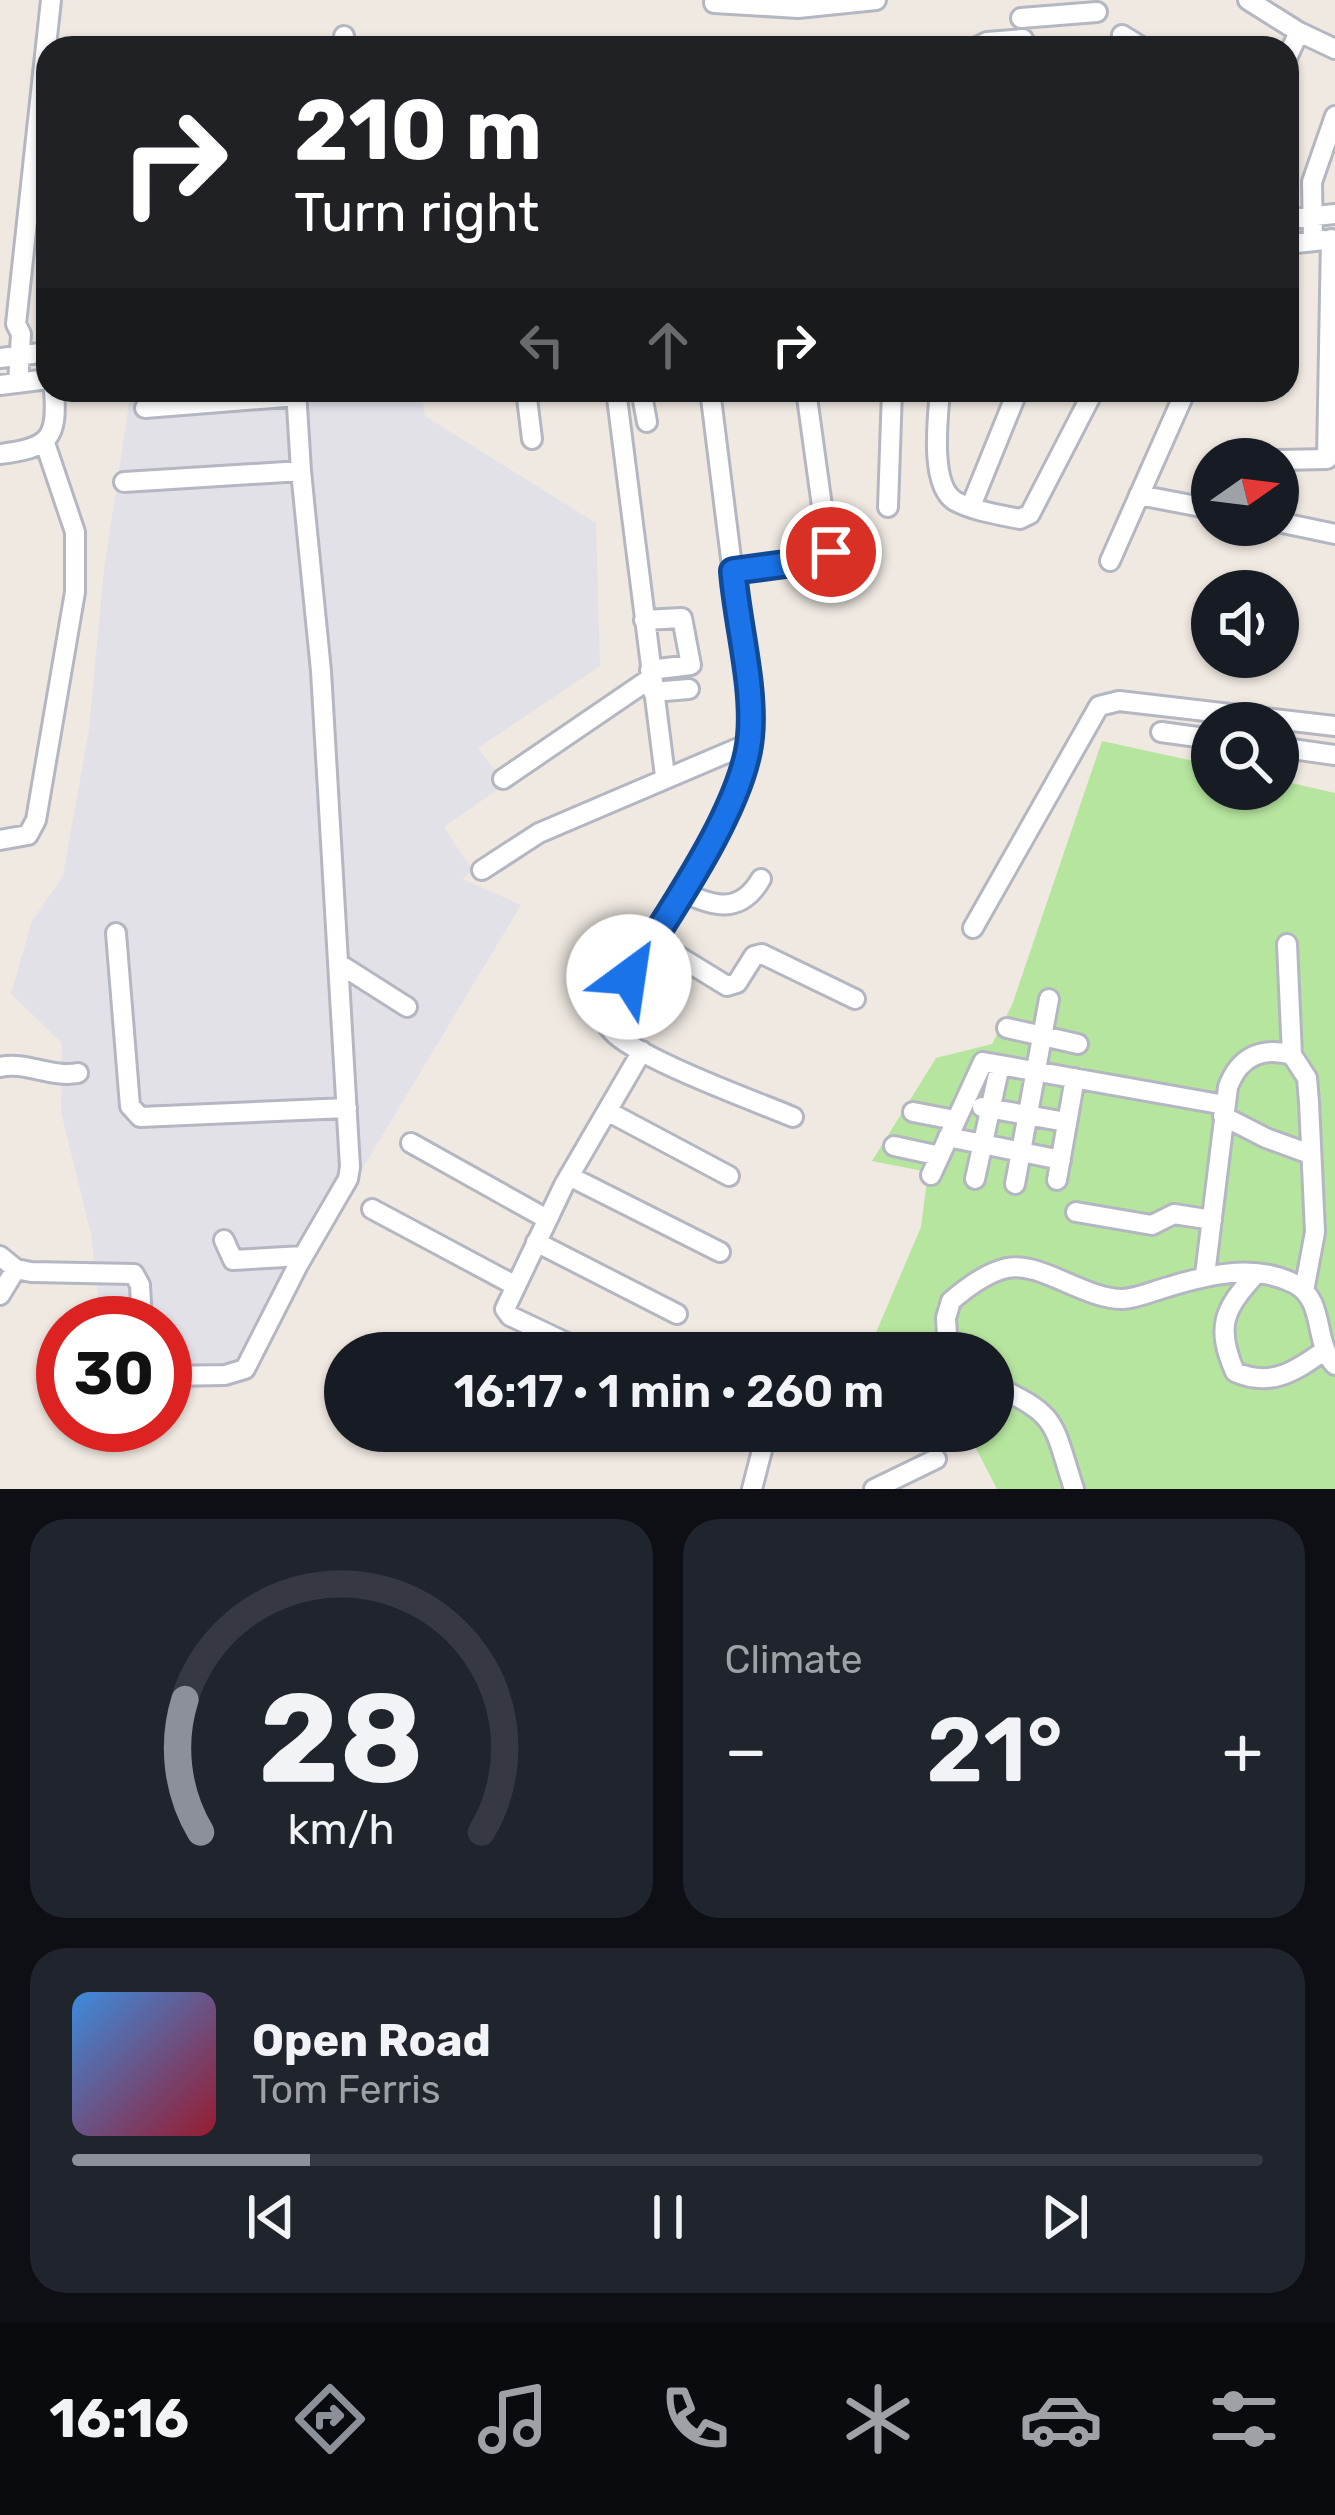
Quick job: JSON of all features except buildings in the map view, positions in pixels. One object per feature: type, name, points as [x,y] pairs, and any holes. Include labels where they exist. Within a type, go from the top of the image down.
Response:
[{"type":"street","points":[[47,36],[51,0]]},
{"type":"street","points":[[60,36],[64,0]]},
{"type":"street","points":[[715,3],[798,8],[876,0]]},
{"type":"street","points":[[1248,0],[1335,49]]},
{"type":"street","points":[[1020,9],[1097,12]]},
{"type":"street","points":[[1297,36],[1299,32]]},
{"type":"street","points":[[1299,460],[1327,459],[1326,240],[1310,217],[1312,182],[1335,116]]},
{"type":"street","points":[[21,334],[16,324],[36,139]]},
{"type":"street","points":[[1299,218],[1335,214]]},
{"type":"street","points":[[9,384],[10,356],[27,325],[36,244]]},
{"type":"street","points":[[0,454],[44,443],[53,432],[54,402]]},
{"type":"street","points":[[146,408],[206,402]]},
{"type":"street","points":[[192,1376],[245,1370],[348,1179],[321,670],[297,402]]},
{"type":"street","points":[[527,402],[532,439]]},
{"type":"street","points":[[617,402],[665,776]]},
{"type":"street","points":[[643,402],[647,422]]},
{"type":"street","points":[[712,402],[751,719],[750,743],[742,775],[681,891],[607,1014],[610,1030],[642,1052],[794,1117]]},
{"type":"street","points":[[733,571],[823,559],[831,552],[808,402]]},
{"type":"street","points":[[888,507],[892,402]]},
{"type":"street","points":[[940,402],[937,462],[943,487],[953,500],[1021,519],[1030,514],[1088,402]]},
{"type":"street","points":[[971,506],[1013,402]]},
{"type":"street","points":[[1110,561],[1181,402]]},
{"type":"street","points":[[0,840],[28,835],[36,820],[75,592],[75,532],[44,443]]},
{"type":"street","points":[[124,482],[301,471]]},
{"type":"street","points":[[1139,495],[1191,505]]},
{"type":"street","points":[[1299,526],[1335,534]]},
{"type":"street","points":[[503,779],[651,680],[691,665],[682,618],[644,620]]},
{"type":"street","points":[[651,680],[689,689]]},
{"type":"street","points":[[973,928],[1099,706],[1119,701],[1335,726]]},
{"type":"street","points":[[1161,732],[1191,736]]},
{"type":"street","points":[[482,870],[539,833],[750,743]]},
{"type":"street","points":[[1299,750],[1335,755]]},
{"type":"street","points":[[681,891],[705,903],[736,903],[748,898],[761,879]]},
{"type":"street","points":[[116,932],[134,1113],[140,1117],[347,1108]]},
{"type":"street","points":[[652,940],[727,986],[737,983],[754,956],[763,954],[855,999]]},
{"type":"street","points":[[1287,944],[1292,1055],[1307,1078],[1315,1232],[1304,1291]]},
{"type":"street","points":[[340,965],[407,1007]]},
{"type":"street","points":[[1015,1184],[1048,999]]},
{"type":"street","points":[[1007,1028],[1078,1044]]},
{"type":"street","points":[[1205,1275],[1224,1111],[1235,1069],[1274,1050],[1292,1055]]},
{"type":"street","points":[[544,1332],[505,1309],[569,1175],[642,1052]]},
{"type":"street","points":[[947,1138],[983,1062],[1224,1111],[1266,1138],[1310,1154]]},
{"type":"street","points":[[0,1067],[8,1064],[56,1076],[78,1073]]},
{"type":"street","points":[[975,1179],[1000,1065]]},
{"type":"street","points":[[894,1146],[947,1138],[1021,1151],[1059,1170],[1075,1078]]},
{"type":"street","points":[[947,1138],[989,1108],[1066,1122]]},
{"type":"street","points":[[608,1111],[729,1176]]},
{"type":"street","points":[[914,1112],[947,1138]]},
{"type":"street","points":[[411,1143],[548,1219]]},
{"type":"street","points":[[569,1175],[720,1252]]},
{"type":"street","points":[[372,1208],[515,1286]]},
{"type":"street","points":[[1076,1212],[1153,1225],[1174,1214],[1211,1220]]},
{"type":"street","points":[[224,1240],[233,1260],[303,1256]]},
{"type":"street","points":[[536,1242],[677,1314]]},
{"type":"street","points":[[0,1295],[8,1263],[134,1274],[141,1296]]},
{"type":"street","points":[[947,1332],[951,1301],[1003,1269],[1028,1270],[1121,1299],[1205,1275],[1256,1274],[1293,1283],[1304,1291],[1315,1306],[1330,1357],[1277,1378],[1252,1380],[1235,1372],[1223,1329],[1226,1310],[1256,1274]]},
{"type":"street","points":[[1014,1395],[1043,1410],[1051,1422],[1074,1489]]},
{"type":"street","points":[[752,1489],[761,1452]]},
{"type":"street","points":[[874,1489],[936,1459]]},
{"type":"shaded area","points":[[129,402],[423,402],[425,416],[596,523],[600,666],[478,748],[505,784],[444,827],[472,870],[463,879],[521,905],[314,1249],[250,1381],[192,1389],[192,1296],[98,1296],[91,1234],[61,1112],[62,1043],[11,994],[32,921],[63,876],[89,729],[104,570]]},
{"type":"green space","points":[[1102,741],[1191,760],[1191,810],[1299,810],[1299,785],[1335,793],[1335,1489],[997,1489],[978,1452],[1014,1452],[1014,1332],[876,1332],[921,1227],[928,1172],[872,1161],[936,1058],[992,1044],[1012,1005]]},
{"type":"route","points":[[629,977],[711,839],[742,775],[751,719],[733,571],[823,559],[831,552]]}]
